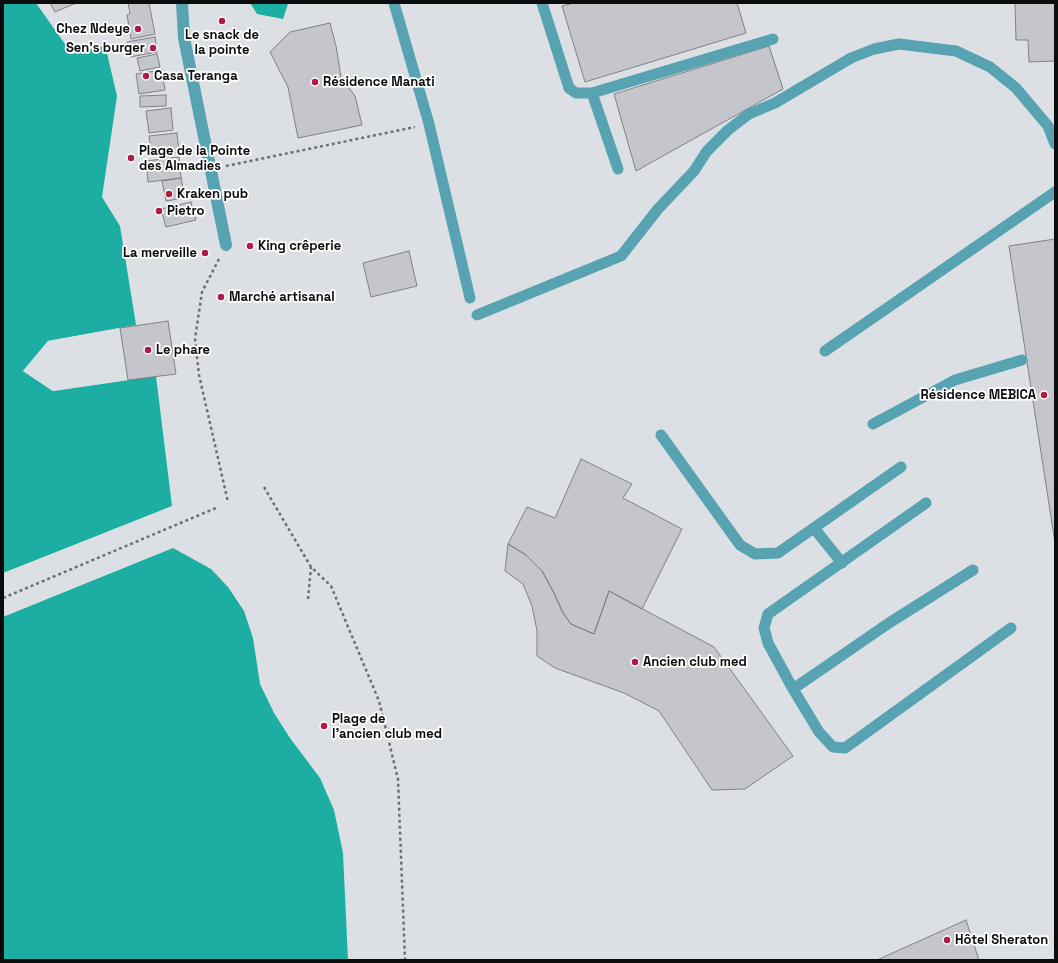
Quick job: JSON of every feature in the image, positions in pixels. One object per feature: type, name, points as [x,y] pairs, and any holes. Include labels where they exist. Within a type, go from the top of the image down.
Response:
[{"type":"street","points":[[182,3],[184,38],[226,245]]},
{"type":"lane","points":[[394,3],[429,124],[470,298]]},
{"type":"lane","points":[[542,3],[569,88],[576,93],[592,93],[773,39]]},
{"type":"lane","points":[[477,315],[621,256],[658,209],[694,171],[707,151],[728,130],[749,114],[774,103],[851,58],[874,49],[899,44],[956,51],[990,68],[1016,88],[1048,126],[1055,144]]},
{"type":"lane","points":[[592,93],[618,169]]},
{"type":"lane","points":[[825,351],[1055,192]]},
{"type":"lane","points":[[872,424],[955,380],[1022,360]]},
{"type":"lane","points":[[661,435],[740,545],[755,554],[778,553],[902,468]]},
{"type":"lane","points":[[926,504],[768,614],[764,628],[768,643],[819,732],[832,747],[845,748],[1011,628]]},
{"type":"lane","points":[[814,528],[842,563]]},
{"type":"lane","points":[[793,689],[889,623],[973,570]]},
{"type":"path","points":[[211,169],[429,124]]},
{"type":"path","points":[[226,245],[202,292],[195,339],[199,375],[228,502]]},
{"type":"path","points":[[264,487],[311,567],[331,586],[379,701],[398,779],[405,960]]},
{"type":"path","points":[[3,598],[216,508]]},
{"type":"path","points":[[308,599],[311,567]]},
{"type":"shaded area","points":[[3,3],[36,3],[72,54],[110,44],[106,49],[117,96],[102,197],[120,226],[136,325],[48,341],[23,371],[53,391],[156,376],[172,506],[3,573]]},
{"type":"shaded area","points":[[250,3],[288,4],[283,19],[257,14]]},
{"type":"shaded area","points":[[173,548],[211,569],[228,587],[244,611],[253,638],[260,684],[274,713],[290,738],[320,778],[334,810],[343,853],[348,960],[3,960],[3,617]]},
{"type":"pier","points":[[120,328],[120,330],[49,343],[26,371],[54,389],[127,378],[128,380],[53,391],[23,371],[48,341]]},
{"type":"building","points":[[50,3],[76,3],[55,12]]},
{"type":"building","points":[[128,3],[149,3],[155,34],[131,39],[127,15],[130,13]]},
{"type":"building","points":[[574,3],[737,3],[746,33],[585,82],[562,6]]},
{"type":"building","points":[[1015,3],[1055,3],[1055,61],[1029,62],[1028,40],[1016,40]]},
{"type":"building","name":"Résidence Manati","points":[[330,23],[336,46],[341,77],[355,96],[362,125],[298,138],[288,87],[270,52],[290,32]]},
{"type":"building","points":[[155,37],[157,52],[130,57],[127,42]]},
{"type":"building","points":[[769,46],[783,89],[636,171],[614,94]]},
{"type":"building","points":[[157,54],[160,67],[140,71],[137,58]]},
{"type":"building","points":[[162,70],[165,90],[139,94],[136,74]]},
{"type":"building","points":[[166,95],[166,106],[140,107],[140,96]]},
{"type":"building","points":[[171,108],[173,130],[149,133],[146,111]]},
{"type":"building","points":[[177,133],[179,152],[152,156],[149,136]]},
{"type":"building","points":[[179,157],[181,178],[148,182],[146,161]]},
{"type":"building","points":[[181,178],[185,198],[166,201],[162,181]]},
{"type":"building","points":[[191,202],[196,220],[166,227],[161,209]]},
{"type":"building","name":"Résidence MEBICA","points":[[1055,239],[1055,543],[1009,246]]},
{"type":"building","points":[[409,251],[417,286],[371,297],[363,263]]},
{"type":"building","points":[[168,321],[176,374],[128,380],[120,328]]},
{"type":"building","points":[[581,459],[632,484],[623,498],[682,529],[642,609],[609,591],[594,634],[571,624],[563,613],[542,571],[526,555],[508,544],[527,507],[555,518]]},
{"type":"building","name":"Ancien club med","points":[[508,544],[526,555],[542,571],[563,613],[571,624],[594,634],[609,591],[714,647],[793,756],[745,789],[712,790],[659,711],[624,693],[555,668],[537,656],[537,631],[532,606],[523,584],[505,571]]},
{"type":"building","name":"Hôtel Sheraton","points":[[966,920],[979,960],[877,960]]},
{"type":"place","name":"Le snack de la pointe","points":[[222,21]]},
{"type":"place","name":"Chez Ndeye","points":[[138,29]]},
{"type":"place","name":"Sen's burger","points":[[153,48]]},
{"type":"place","name":"Casa Teranga","points":[[146,76]]},
{"type":"place","name":"Résidence Manati","points":[[315,82]]},
{"type":"place","name":"Plage de la Pointe des Almadies","points":[[131,158]]},
{"type":"place","name":"Kraken pub","points":[[169,194]]},
{"type":"place","name":"Pietro","points":[[159,211]]},
{"type":"place","name":"King crêperie","points":[[250,246]]},
{"type":"place","name":"La merveille","points":[[205,253]]},
{"type":"place","name":"Marché artisanal","points":[[221,297]]},
{"type":"place","name":"Le phare","points":[[148,350]]},
{"type":"place","name":"Résidence MEBICA","points":[[1044,395]]},
{"type":"place","name":"Ancien club med","points":[[635,662]]},
{"type":"place","name":"Plage de l'ancien club med","points":[[324,726]]},
{"type":"place","name":"Hôtel Sheraton","points":[[947,940]]}]
